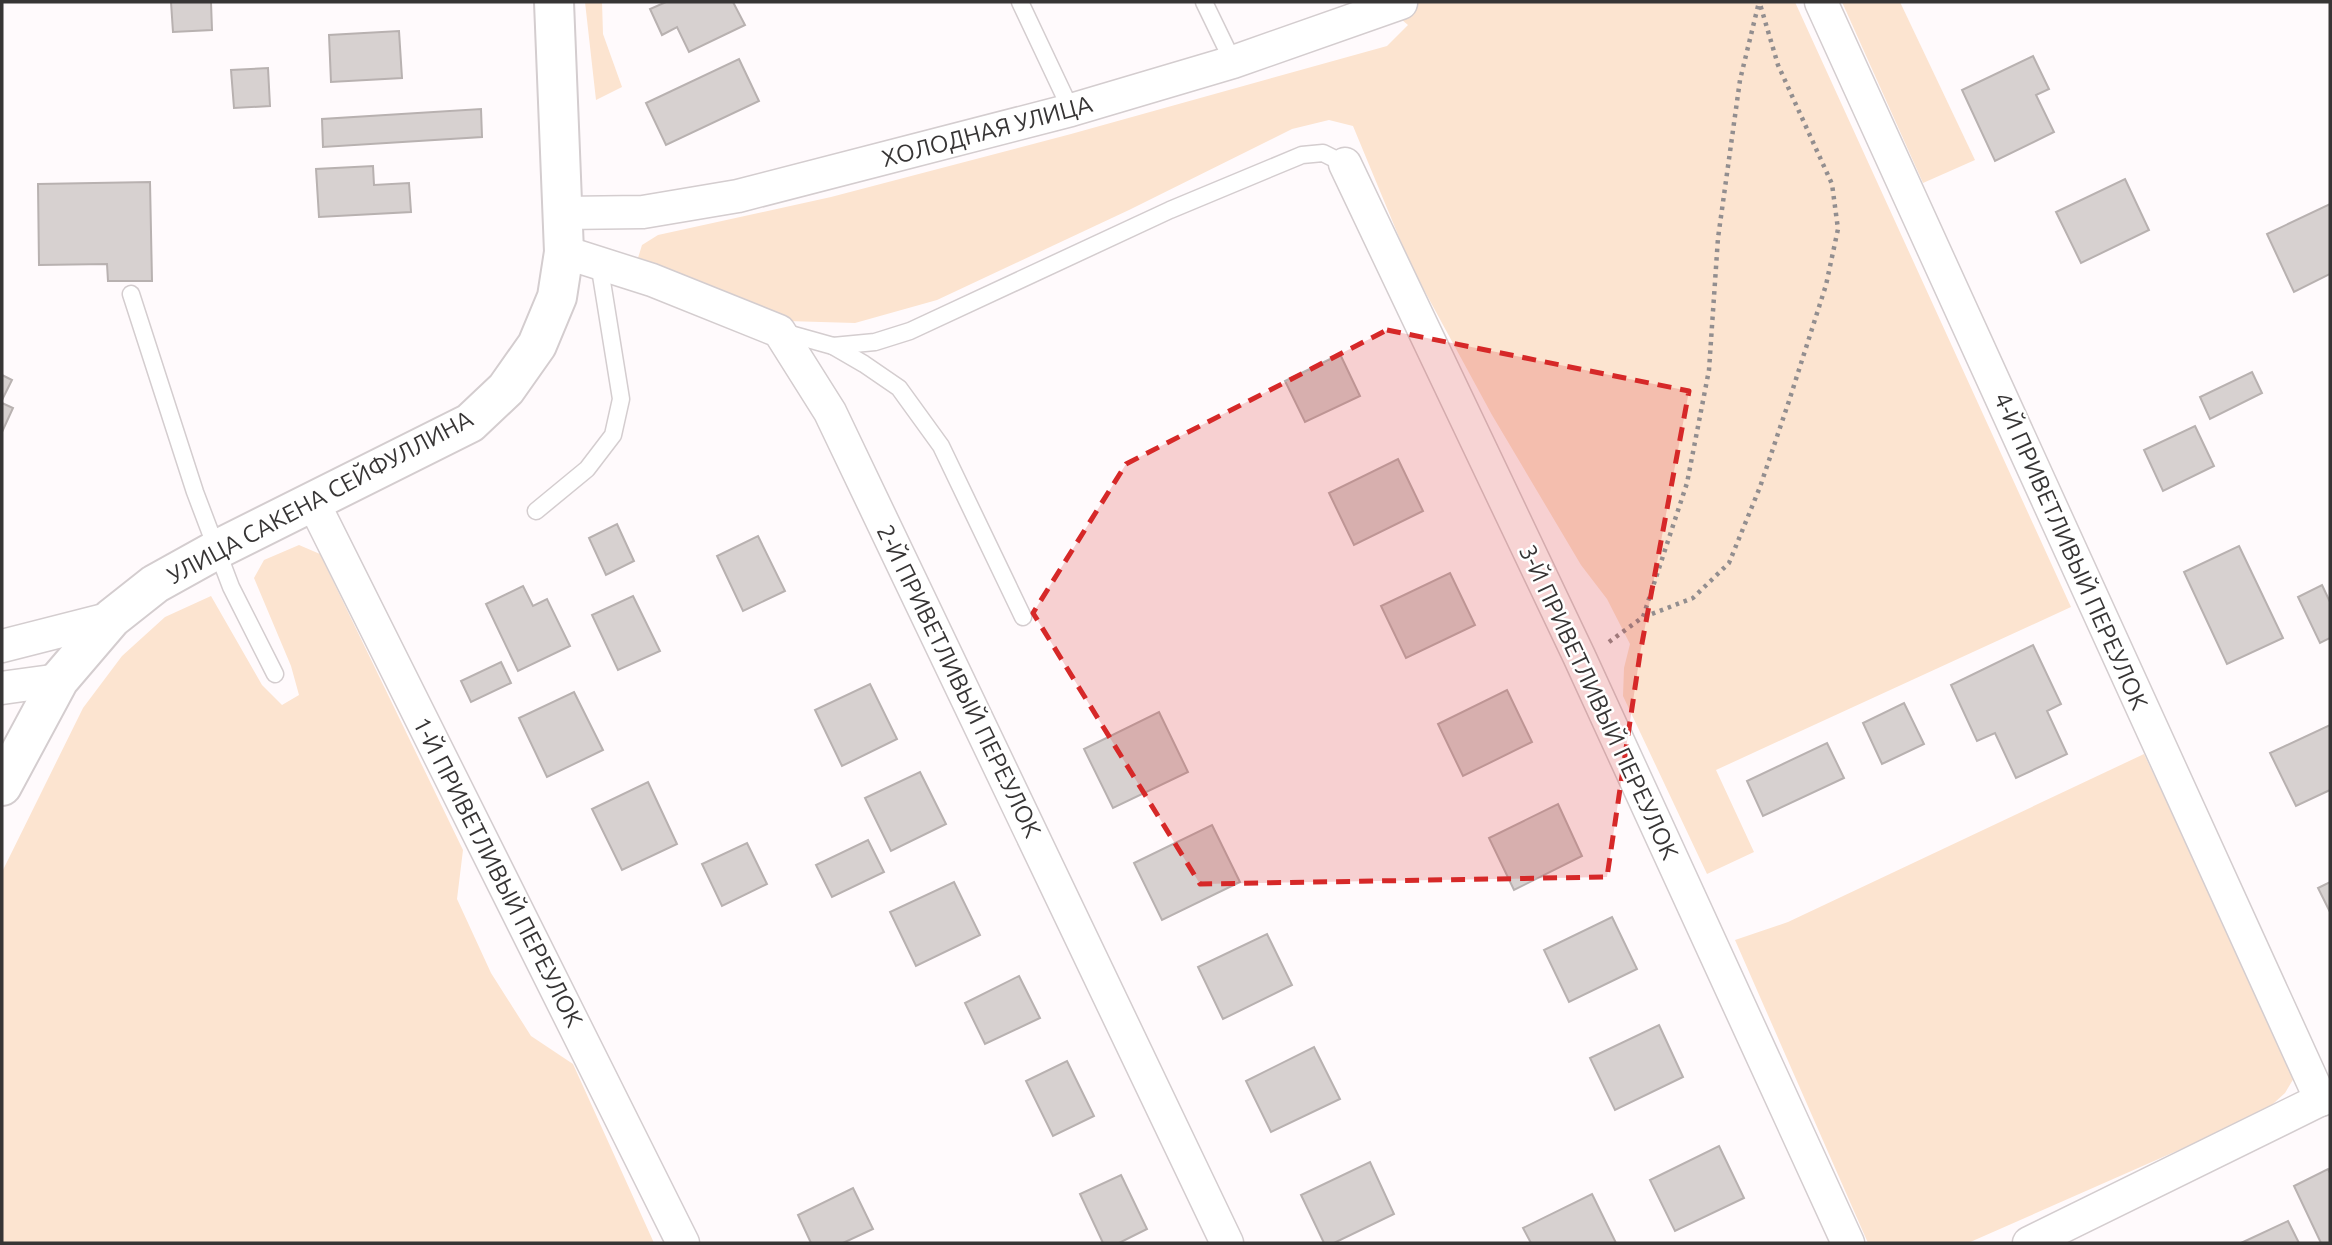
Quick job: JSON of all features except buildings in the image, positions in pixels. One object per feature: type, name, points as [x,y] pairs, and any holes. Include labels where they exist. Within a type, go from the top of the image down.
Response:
[{"type":"street","name":"УЛИЦА САКЕНА СЕЙФУЛЛИНА","points":[[2,786],[59,680],[112,618],[155,584],[218,549],[470,423],[506,389],[537,345],[557,297],[582,258],[563,213],[554,2]]},
{"type":"street","name":"4-Й ПРИВЕТЛИВЫЙ ПЕРЕУЛОК","points":[[1821,2],[2325,1098]]},
{"type":"street","name":"ХОЛОДНАЯ УЛИЦА","points":[[563,213],[643,212],[738,196],[1071,110],[1233,62],[1400,3]]},
{"type":"street","name":"3-Й ПРИВЕТЛИВЫЙ ПЕРЕУЛОК","points":[[1345,164],[1579,656],[1848,1243]]},
{"type":"street","points":[[582,258],[652,280],[779,331]]},
{"type":"street","name":"2-Й ПРИВЕТЛИВЫЙ ПЕРЕУЛОК","points":[[779,331],[830,412],[1227,1243]]},
{"type":"street","name":"1-Й ПРИВЕТЛИВЫЙ ПЕРЕУЛОК","points":[[313,502],[683,1243]]},
{"type":"street","points":[[2,646],[112,618]]},
{"type":"street","points":[[2,688],[59,680]]},
{"type":"street","points":[[2029,1243],[2325,1098]]},
{"type":"lane","points":[[1020,2],[1071,110]]},
{"type":"lane","points":[[1204,2],[1233,62]]},
{"type":"lane","points":[[833,346],[875,342],[910,331],[1170,210],[1302,155],[1323,153],[1345,164]]},
{"type":"lane","points":[[536,511],[587,469],[613,435],[621,399],[582,258]]},
{"type":"lane","points":[[131,294],[195,492],[231,587],[275,674]]},
{"type":"lane","points":[[779,331],[833,346],[864,363],[899,388],[941,446],[1023,617]]},
{"type":"path","points":[[1643,617],[1687,483],[1702,408],[1709,370],[1717,238],[1740,79],[1760,2]]},
{"type":"path","points":[[1579,656],[1616,639],[1643,617],[1693,598],[1729,563],[1760,487],[1826,285],[1838,229],[1832,184],[1778,65],[1760,2]]},
{"type":"highlighted area","points":[[1387,330],[1689,391],[1640,654],[1607,877],[1200,884],[1033,613],[1126,464]]},
{"type":"shaded area","points":[[585,2],[602,2],[603,34],[622,87],[596,100]]},
{"type":"shaded area","points":[[1381,2],[1795,2],[2071,607],[1716,770],[1754,852],[1707,874],[1623,696],[1624,668],[1630,644],[1607,599],[1581,565],[1492,415],[1411,266],[1353,126],[1329,120],[1292,129],[1129,210],[937,300],[855,323],[787,321],[638,258],[642,245],[658,235],[831,197],[1071,134],[1387,46],[1408,25]]},
{"type":"shaded area","points":[[1842,2],[1900,2],[1975,160],[1923,183]]},
{"type":"shaded area","points":[[299,545],[320,554],[463,850],[457,899],[491,973],[531,1036],[573,1064],[654,1243],[2,1243],[2,872],[83,708],[122,656],[165,617],[211,596],[262,685],[282,705],[299,695],[291,666],[254,578],[264,560]]},
{"type":"shaded area","points":[[2144,754],[2291,1064],[2294,1078],[2285,1093],[2263,1113],[1968,1243],[1868,1243],[1735,940],[1788,922]]}]
